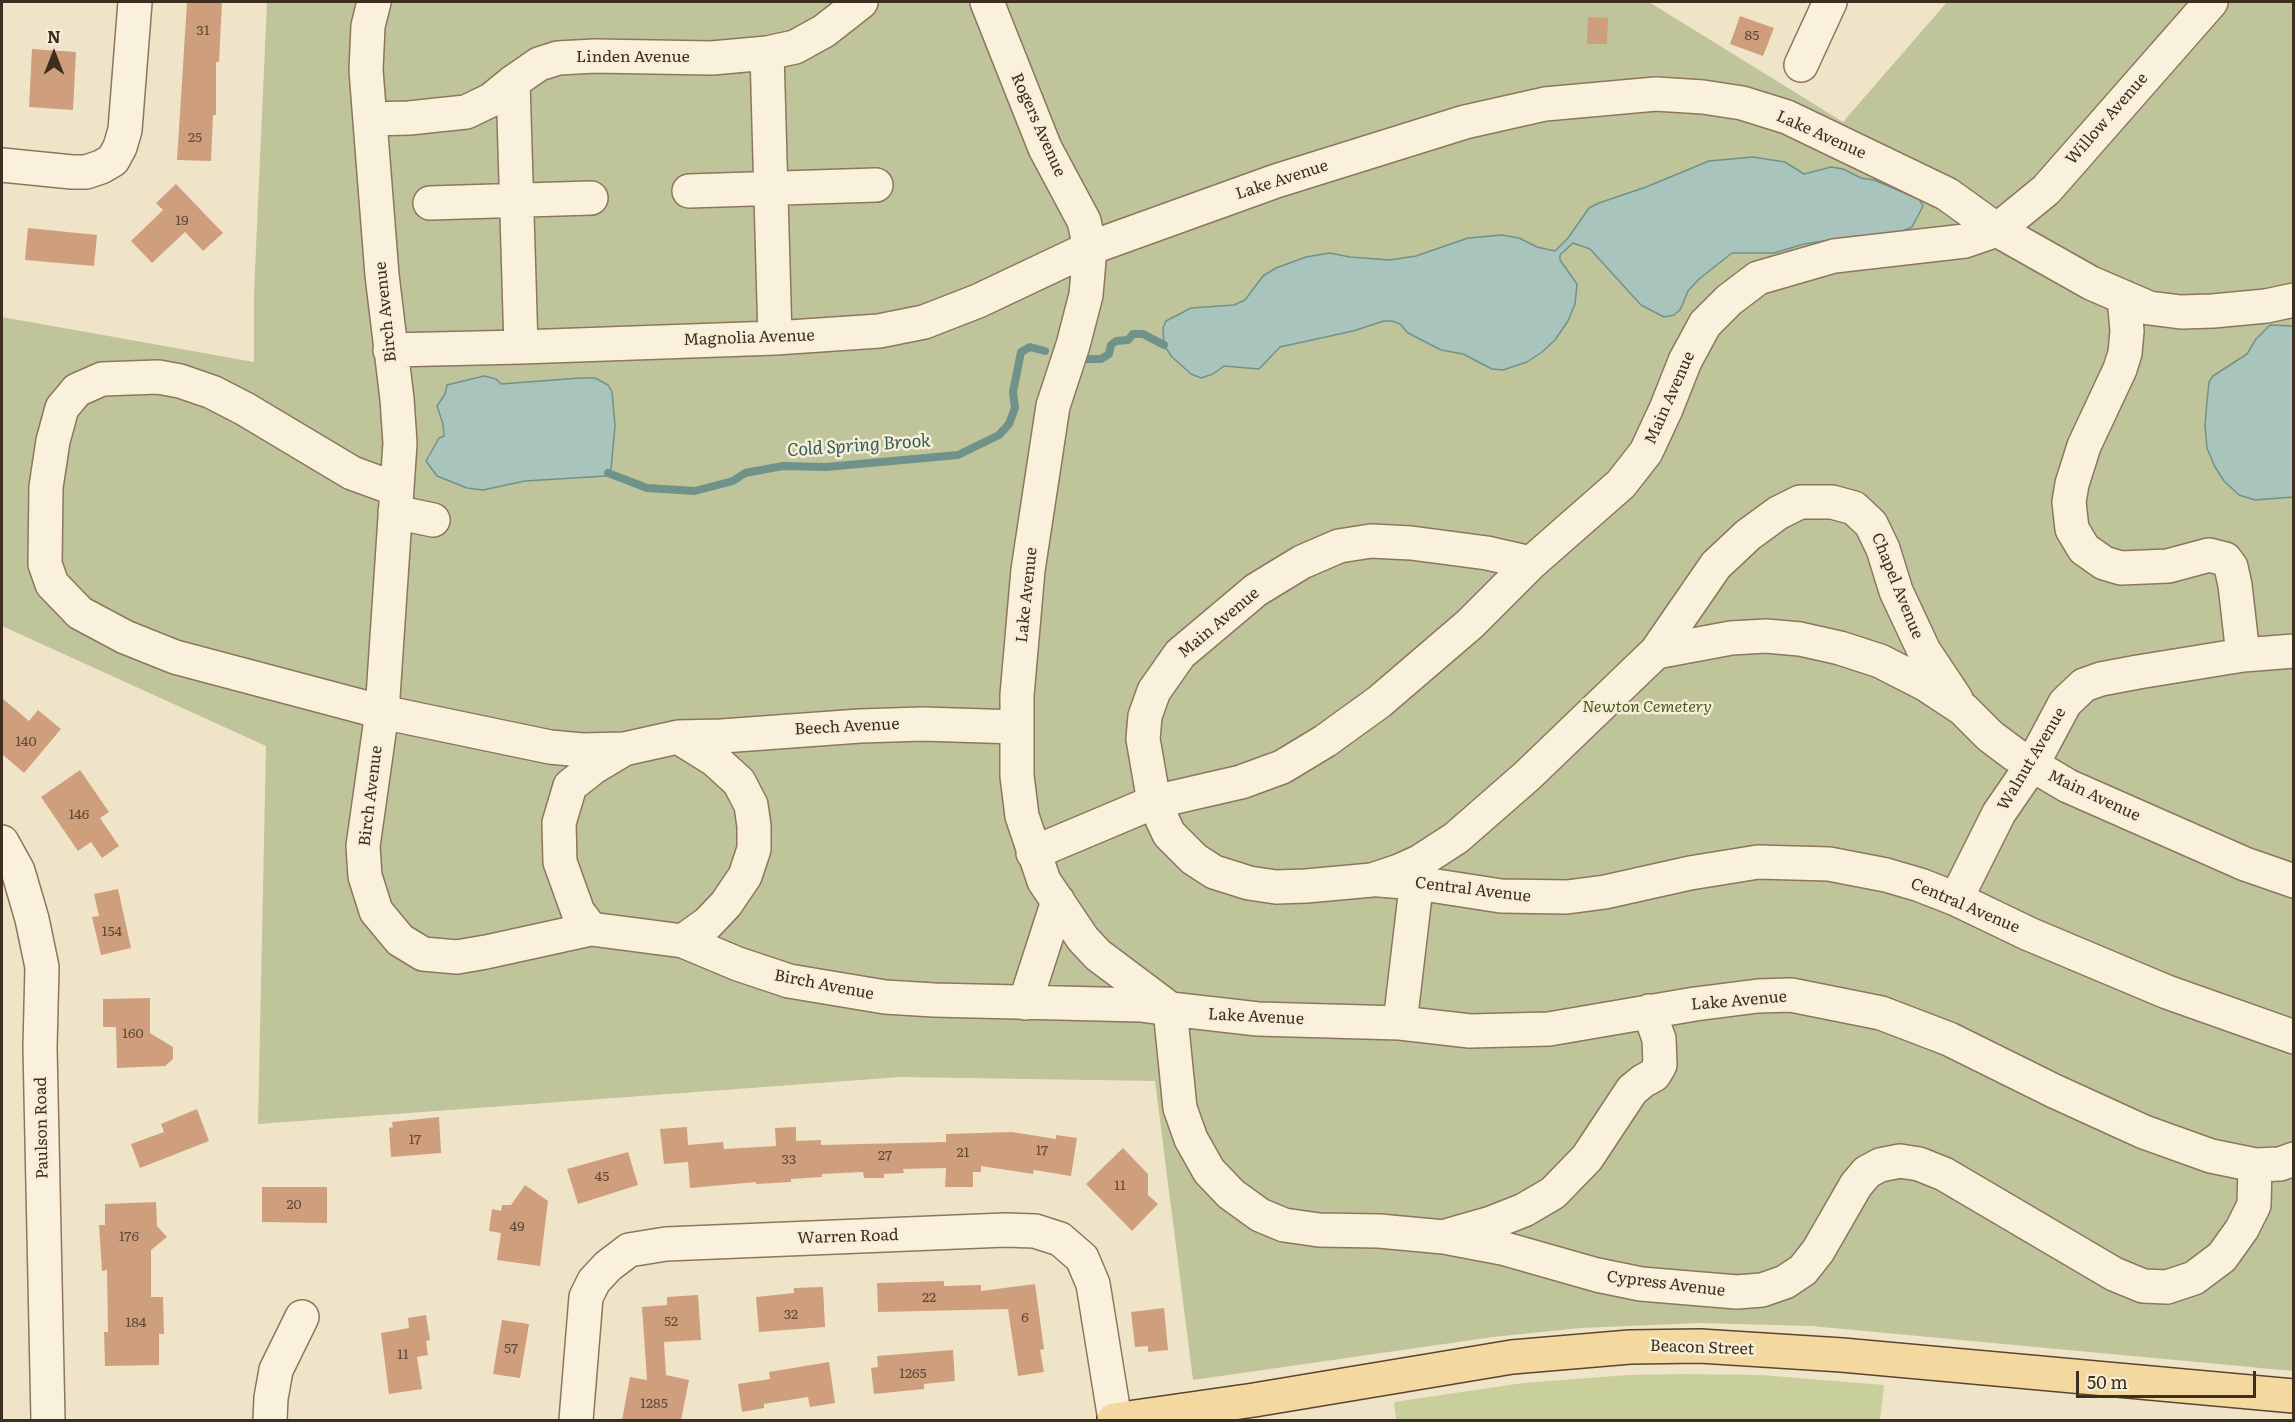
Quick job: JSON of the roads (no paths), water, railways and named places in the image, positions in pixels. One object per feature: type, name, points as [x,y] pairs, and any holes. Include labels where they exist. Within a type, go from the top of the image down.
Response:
[{"type":"main road","name":"Beacon Street","points":[[1114,1420],[1254,1400],[1481,1361],[1630,1347],[1700,1346],[1842,1355],[2294,1396]]},
{"type":"street","points":[[2,165],[72,172],[101,167],[112,160],[120,147],[125,130],[135,2]]},
{"type":"street","name":"Birch Avenue","points":[[374,2],[368,26],[366,70],[382,275],[400,443],[382,712],[363,846],[365,876],[376,911],[400,940],[423,954],[457,957],[591,929],[683,941],[738,964],[789,981],[885,997],[1141,1005],[1170,1009]]},
{"type":"street","name":"Linden Avenue","points":[[370,119],[409,118],[466,112],[491,100],[539,64],[558,57],[712,57],[767,53],[795,47],[824,31],[861,2]]},
{"type":"street","name":"Rogers Avenue","points":[[987,2],[1045,148],[1084,220],[1090,248]]},
{"type":"street","points":[[1801,65],[1830,2]]},
{"type":"street","name":"Willow Avenue","points":[[1997,230],[2046,190],[2211,2]]},
{"type":"street","points":[[767,53],[775,338]]},
{"type":"street","points":[[513,82],[521,347]]},
{"type":"street","name":"Lake Avenue","points":[[2294,300],[2266,306],[2181,312],[2149,308],[2091,283],[1997,230],[1947,195],[1787,117],[1742,103],[1703,97],[1656,94],[1545,104],[1466,122],[1276,181],[1090,248],[1086,295],[1053,406],[1028,570],[1017,695],[1017,776],[1022,816],[1044,881],[1083,939],[1098,955],[1170,1009],[1258,1019],[1400,1023],[1470,1031],[1549,1029],[1649,1011],[1758,996],[1791,995],[1881,1013],[1949,1039],[2144,1132],[2211,1156],[2255,1165],[2280,1164],[2294,1159]]},
{"type":"street","points":[[689,191],[876,185]]},
{"type":"street","points":[[430,203],[591,198]]},
{"type":"street","name":"Main Avenue","points":[[1997,230],[1965,241],[1834,256],[1758,278],[1729,300],[1705,324],[1685,361],[1646,452],[1621,484],[1532,563],[1487,553],[1411,543],[1371,541],[1330,550],[1302,562],[1256,590],[1180,654],[1154,691],[1144,716],[1143,739],[1154,802],[1169,834],[1194,859],[1214,872],[1249,883],[1306,886],[1372,880],[1399,871],[1418,873],[1486,814],[1656,652],[1731,638],[1766,636],[1800,639],[1840,648],[1880,662],[1925,684],[1963,709],[1990,736],[2068,786],[2245,864],[2294,881]]},
{"type":"street","name":"Magnolia Avenue","points":[[390,350],[775,338],[879,332],[924,322],[1032,277],[1090,248]]},
{"type":"street","points":[[2124,297],[2127,331],[2125,353],[2120,369],[2084,446],[2072,484],[2069,502],[2072,529],[2084,549],[2104,563],[2121,568],[2168,566],[2209,555],[2225,559],[2231,567],[2235,585],[2243,656]]},
{"type":"street","points":[[433,520],[396,501],[245,409],[212,392],[180,381],[158,377],[102,379],[77,390],[62,408],[52,441],[46,487],[45,564],[52,584],[80,613],[125,638],[175,657],[382,712],[550,747],[582,750],[624,749],[678,737],[716,760],[739,782],[750,805],[754,826],[754,849],[745,876],[726,904],[708,923],[683,941]]},
{"type":"street","name":"Chapel Avenue","points":[[1656,652],[1716,565],[1748,535],[1778,513],[1800,502],[1832,502],[1854,508],[1871,524],[1883,549],[1896,591],[1924,651],[1963,709]]},
{"type":"street","points":[[1033,853],[1154,802],[1241,782],[1282,767],[1325,741],[1379,702],[1470,624],[1532,563]]},
{"type":"street","name":"Walnut Avenue","points":[[1956,899],[2000,813],[2032,765],[2066,703],[2084,686],[2101,679],[2128,674],[2243,656],[2294,651]]},
{"type":"street","name":"Beech Avenue","points":[[678,737],[923,724],[1017,727]]},
{"type":"street","points":[[550,747],[564,766],[570,786],[559,823],[560,862],[578,912],[591,929]]},
{"type":"street","points":[[570,786],[594,767],[624,749]]},
{"type":"street","name":"Paulson Road","points":[[2,842],[18,871],[32,919],[42,967],[40,1059],[48,1420]]},
{"type":"street","name":"Central Avenue","points":[[1418,873],[1501,896],[1567,897],[1747,864],[1791,862],[1829,864],[1886,875],[1956,899],[2029,934],[2167,992],[2294,1037]]},
{"type":"street","points":[[1400,1023],[1418,873]]},
{"type":"street","points":[[1025,1003],[1058,901]]},
{"type":"street","name":"Cypress Avenue","points":[[1170,1009],[1180,1108],[1191,1139],[1209,1171],[1231,1194],[1260,1215],[1284,1225],[1319,1230],[1379,1231],[1444,1237],[1502,1248],[1597,1275],[1641,1284],[1737,1292],[1762,1290],[1785,1282],[1803,1270],[1818,1251],[1856,1185],[1867,1172],[1880,1165],[1900,1161],[1919,1164],[1944,1174],[2114,1274],[2143,1286],[2167,1287],[2194,1278],[2222,1257],[2242,1229],[2254,1204],[2255,1165]]},
{"type":"street","points":[[1444,1237],[1524,1210],[1552,1193],[1587,1158],[1632,1090],[1654,1075],[1660,1065],[1659,1039],[1649,1011]]},
{"type":"street","name":"Warren Road","points":[[576,1420],[586,1297],[594,1281],[608,1266],[629,1250],[666,1244],[1005,1230],[1035,1231],[1060,1239],[1082,1258],[1093,1284],[1114,1420]]},
{"type":"street","points":[[270,1420],[276,1370],[302,1317]]},
{"type":"water","points":[[1753,157],[1785,162],[1804,174],[1831,167],[1843,169],[1919,199],[1923,206],[1912,227],[1898,233],[1804,244],[1774,253],[1732,253],[1699,279],[1688,291],[1680,310],[1674,315],[1664,317],[1641,305],[1590,249],[1573,243],[1560,255],[1560,260],[1577,284],[1575,304],[1568,321],[1555,340],[1542,352],[1527,362],[1503,370],[1492,369],[1463,354],[1441,350],[1408,333],[1400,324],[1392,321],[1384,321],[1353,331],[1280,347],[1259,369],[1224,366],[1213,374],[1201,378],[1191,374],[1172,357],[1164,345],[1163,328],[1166,321],[1191,308],[1234,305],[1245,300],[1263,276],[1276,268],[1306,257],[1330,253],[1390,260],[1416,256],[1468,238],[1502,235],[1519,238],[1537,247],[1555,251],[1568,238],[1589,208],[1599,203],[1646,187],[1709,161]]},
{"type":"water","points":[[2270,325],[2293,326],[2293,497],[2255,500],[2239,495],[2224,481],[2215,467],[2207,448],[2205,426],[2207,401],[2209,382],[2213,376],[2247,354],[2256,339]]},
{"type":"water","points":[[484,376],[496,379],[501,384],[595,378],[608,385],[612,392],[615,426],[611,469],[606,476],[525,481],[483,490],[467,488],[437,476],[426,461],[439,438],[444,436],[437,406],[445,394],[447,385]]},
{"type":"waterway","name":"Cold Spring Brook","points":[[1084,359],[1101,359],[1109,354],[1111,345],[1116,341],[1128,340],[1133,334],[1143,334],[1164,345]]},
{"type":"waterway","name":"Cold Spring Brook","points":[[608,473],[647,488],[695,491],[733,481],[745,473],[783,466],[826,467],[958,455],[999,435],[1009,424],[1015,408],[1013,392],[1021,352],[1030,347],[1045,351]]},
{"type":"park label","name":"Newton Cemetery","points":[[1647,707]]}]
